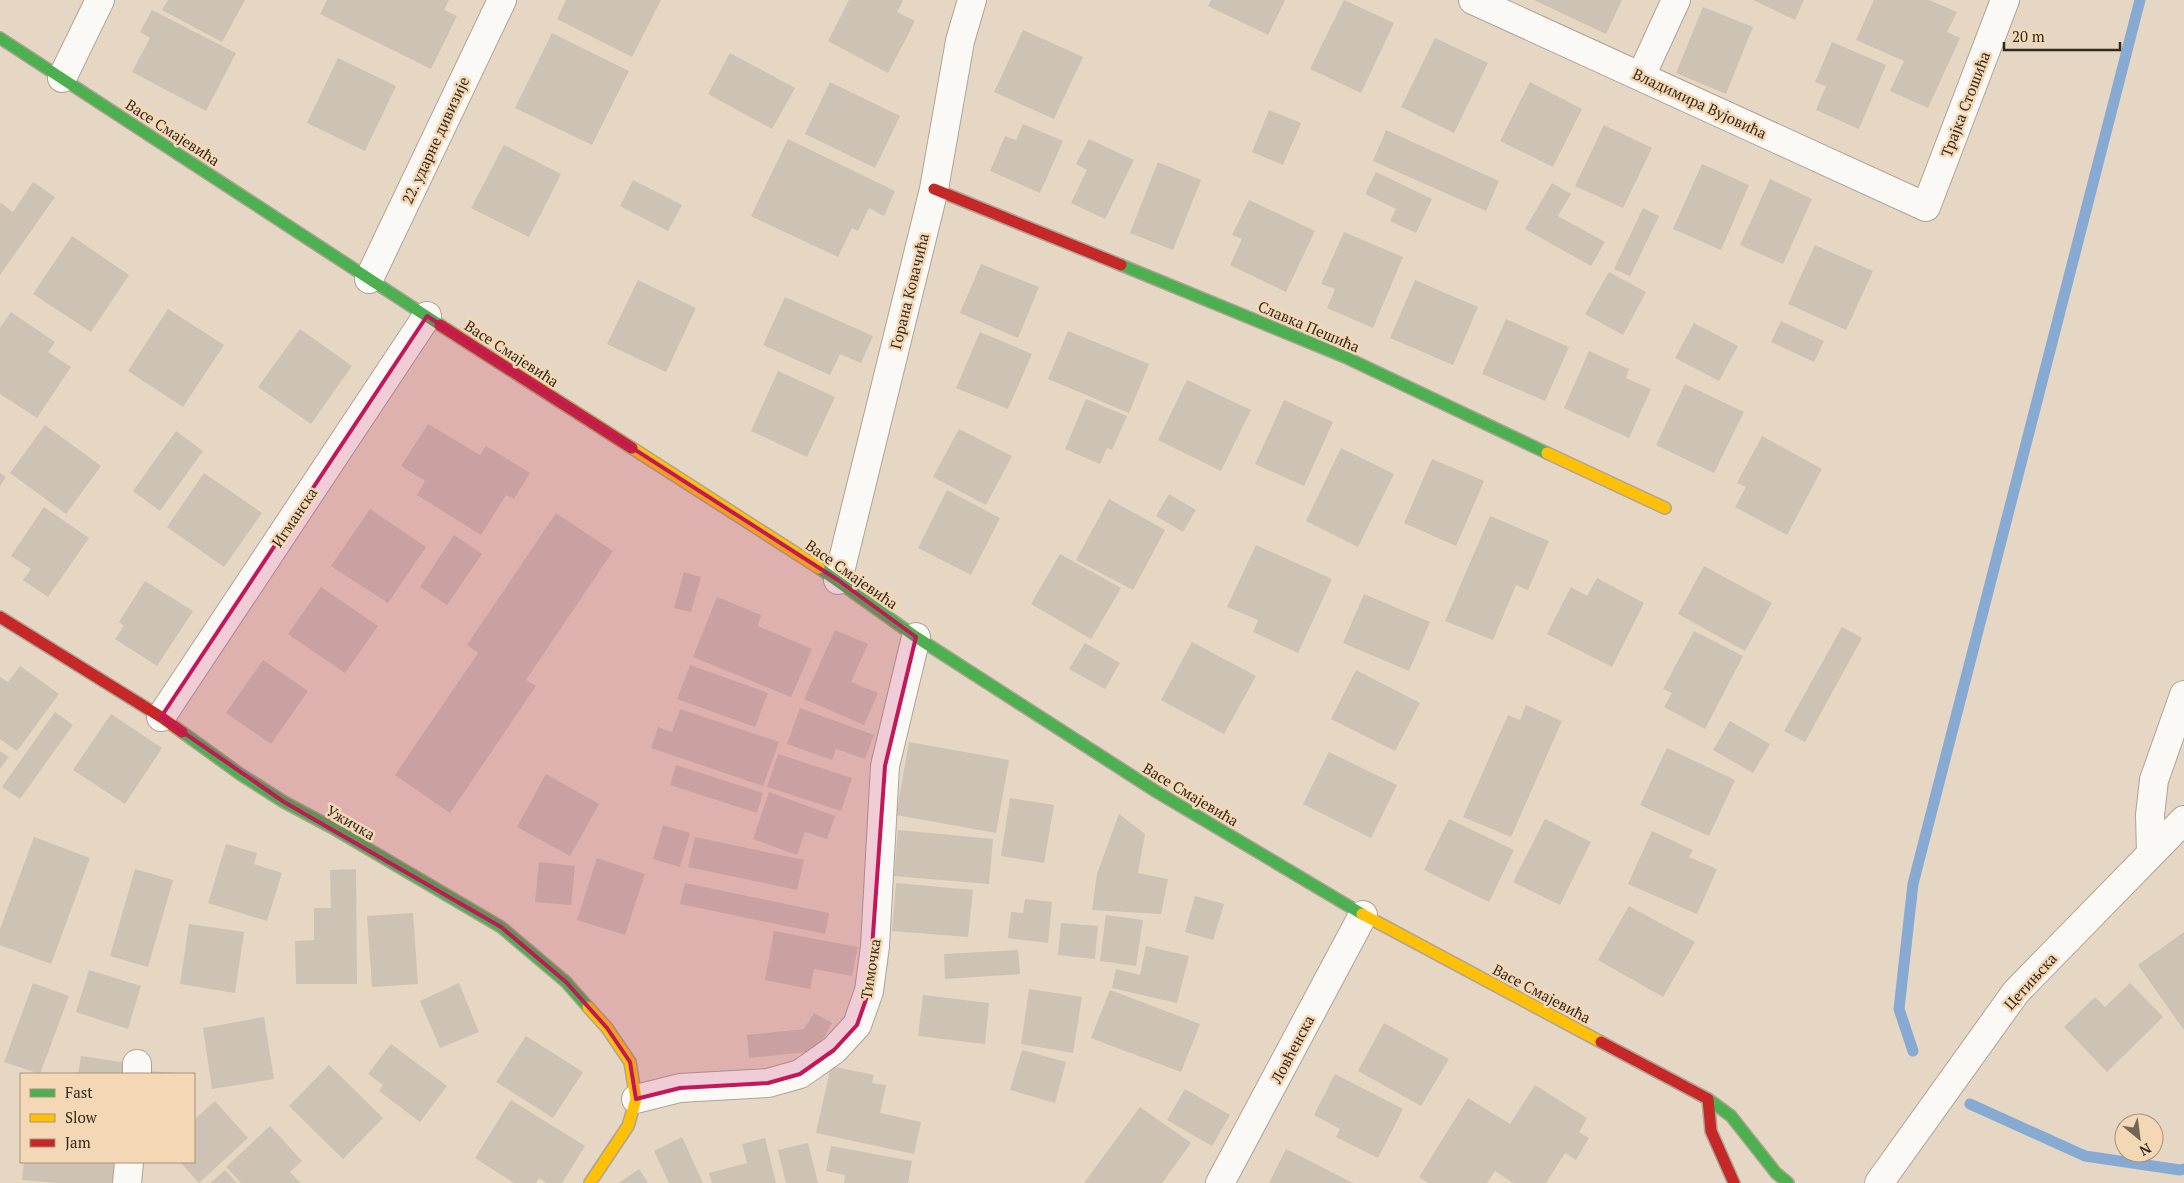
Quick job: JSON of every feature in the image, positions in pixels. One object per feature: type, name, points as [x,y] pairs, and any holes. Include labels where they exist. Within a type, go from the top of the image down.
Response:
[{"type":"street","points":[[62,78],[100,0]]},
{"type":"street","name":"22. ударне дивизије","points":[[369,279],[502,0]]},
{"type":"street","name":"Горана Ковачића","points":[[838,580],[934,189],[960,41],[972,0]]},
{"type":"street","name":"Владимира Вујовића","points":[[1473,0],[1926,207]]},
{"type":"street","points":[[1641,76],[1676,0]]},
{"type":"street","name":"Трајка Стошића","points":[[1926,207],[2005,0]]},
{"type":"street","name":"Васе Смајевића","points":[[0,38],[426,316],[838,580],[916,637],[1157,792],[1363,915],[1708,1099],[1731,1116],[1776,1173],[1788,1183]]},
{"type":"street","name":"Славка Пешића","points":[[934,189],[1345,357],[1665,508]]},
{"type":"street","name":"Игманска","points":[[161,717],[426,316]]},
{"type":"street","name":"Ужичка","points":[[0,617],[161,717],[240,774],[284,802],[501,927],[566,982],[607,1028],[630,1062],[636,1099]]},
{"type":"street","name":"Тимочка","points":[[636,1099],[680,1088],[768,1083],[800,1074],[834,1050],[857,1025],[869,991],[875,946],[885,766],[916,637]]},
{"type":"street","points":[[2151,852],[2150,815],[2154,780],[2184,695]]},
{"type":"street","name":"Цетињска","points":[[1879,1183],[2016,992],[2184,820]]},
{"type":"street","name":"Ловћенска","points":[[1220,1183],[1363,915]]},
{"type":"street","points":[[590,1183],[628,1126],[636,1099]]},
{"type":"street","points":[[1708,1099],[1711,1131],[1734,1183]]},
{"type":"street","points":[[127,1183],[129,1163]]},
{"type":"highlighted area","points":[[427,316],[838,580],[916,637],[885,766],[869,991],[857,1025],[834,1050],[800,1074],[768,1083],[680,1088],[636,1099],[630,1062],[607,1028],[566,982],[501,927],[284,802],[161,717]]},
{"type":"building","points":[[168,0],[245,0],[222,42],[162,10]]},
{"type":"building","points":[[327,0],[449,0],[444,10],[457,16],[431,69],[320,14]]},
{"type":"building","points":[[566,0],[661,0],[632,57],[557,19]]},
{"type":"building","points":[[849,0],[901,0],[903,1],[897,12],[915,21],[888,73],[828,41]]},
{"type":"building","points":[[1211,0],[1285,0],[1268,35],[1208,6]]},
{"type":"building","points":[[1344,0],[1394,23],[1361,93],[1310,69]]},
{"type":"building","points":[[1534,0],[1622,0],[1606,34]]},
{"type":"building","points":[[1753,0],[1804,0],[1795,20]]},
{"type":"building","points":[[1874,0],[1929,0],[1957,12],[1947,32],[1960,38],[1928,108],[1890,91],[1904,61],[1856,40]]},
{"type":"building","points":[[1703,7],[1753,27],[1726,94],[1676,73]]},
{"type":"building","points":[[152,10],[236,53],[206,111],[132,72],[150,38],[140,32]]},
{"type":"building","points":[[1023,30],[1083,57],[1054,119],[994,92]]},
{"type":"building","points":[[552,33],[629,71],[592,145],[515,108]]},
{"type":"building","points":[[1435,38],[1488,63],[1454,133],[1401,107]]},
{"type":"building","points":[[1832,42],[1886,65],[1859,129],[1816,110],[1826,86],[1815,82]]},
{"type":"building","points":[[730,53],[795,88],[772,129],[708,94]]},
{"type":"building","points":[[338,58],[396,86],[365,151],[307,123]]},
{"type":"building","points":[[830,82],[900,116],[875,168],[805,134]]},
{"type":"building","points":[[1530,82],[1582,109],[1553,167],[1500,141]]},
{"type":"building","points":[[1269,110],[1301,123],[1283,165],[1252,152]]},
{"type":"building","points":[[1023,124],[1063,141],[1040,193],[990,171],[1005,136],[1016,140]]},
{"type":"building","points":[[1604,125],[1652,148],[1623,208],[1575,186]]},
{"type":"building","points":[[1386,130],[1499,181],[1486,211],[1373,161]]},
{"type":"building","points":[[788,139],[895,191],[884,216],[869,208],[858,231],[852,228],[838,257],[751,216]]},
{"type":"building","points":[[1089,139],[1134,160],[1105,219],[1071,203],[1087,170],[1076,164]]},
{"type":"building","points":[[504,145],[561,174],[529,237],[471,208]]},
{"type":"building","points":[[1158,162],[1201,180],[1173,250],[1130,233]]},
{"type":"building","points":[[1702,164],[1749,185],[1721,250],[1673,229]]},
{"type":"building","points":[[1376,172],[1432,199],[1416,233],[1390,221],[1396,209],[1365,194]]},
{"type":"building","points":[[1770,179],[1812,199],[1783,264],[1740,245]]},
{"type":"building","points":[[633,180],[682,205],[668,231],[620,206]]},
{"type":"building","points":[[33,182],[55,197],[0,275],[0,205],[1,203],[13,212]]},
{"type":"building","points":[[1552,183],[1571,194],[1558,216],[1605,242],[1591,266],[1525,229]]},
{"type":"building","points":[[1249,200],[1315,231],[1286,292],[1230,265],[1242,239],[1232,235]]},
{"type":"building","points":[[1643,208],[1659,216],[1630,276],[1614,269]]},
{"type":"building","points":[[1344,232],[1403,257],[1373,328],[1327,308],[1335,289],[1321,284]]},
{"type":"building","points":[[72,236],[129,275],[91,332],[33,294]]},
{"type":"building","points":[[1815,245],[1873,271],[1846,330],[1788,304]]},
{"type":"building","points":[[981,264],[1039,287],[1018,338],[960,313]]},
{"type":"building","points":[[1609,272],[1646,292],[1623,335],[1585,314]]},
{"type":"building","points":[[638,280],[696,308],[666,372],[607,344]]},
{"type":"building","points":[[1415,280],[1478,307],[1453,365],[1390,338]]},
{"type":"building","points":[[785,297],[873,336],[861,363],[840,354],[830,375],[763,345]]},
{"type":"building","points":[[168,309],[224,345],[183,407],[128,371]]},
{"type":"building","points":[[11,312],[55,342],[48,352],[71,367],[37,418],[0,394],[0,328]]},
{"type":"building","points":[[1506,319],[1569,347],[1545,401],[1482,374]]},
{"type":"building","points":[[1781,321],[1824,341],[1814,362],[1771,342]]},
{"type":"building","points":[[1694,323],[1738,346],[1719,381],[1675,358]]},
{"type":"building","points":[[300,329],[352,366],[311,424],[258,387]]},
{"type":"building","points":[[1068,331],[1149,364],[1129,413],[1048,379]]},
{"type":"building","points":[[980,332],[1032,354],[1008,409],[956,388]]},
{"type":"building","points":[[1589,351],[1629,369],[1626,378],[1651,389],[1629,438],[1564,408]]},
{"type":"building","points":[[778,371],[835,397],[807,457],[751,431]]},
{"type":"building","points":[[1187,380],[1251,410],[1221,471],[1158,440]]},
{"type":"building","points":[[1685,384],[1744,412],[1714,473],[1656,445]]},
{"type":"building","points":[[1086,399],[1127,416],[1112,450],[1107,448],[1100,464],[1065,449]]},
{"type":"building","points":[[1284,400],[1333,422],[1304,486],[1255,464]]},
{"type":"building","points":[[428,424],[480,455],[486,446],[530,473],[514,499],[506,495],[481,535],[417,495],[425,481],[401,466]]},
{"type":"building","points":[[45,425],[101,466],[66,514],[10,473]]},
{"type":"building","points":[[959,429],[1012,456],[986,505],[933,477]]},
{"type":"building","points":[[176,431],[203,451],[160,511],[133,491]]},
{"type":"building","points":[[1762,436],[1822,469],[1787,535],[1735,507],[1746,487],[1737,483]]},
{"type":"building","points":[[1341,448],[1394,474],[1358,547],[1306,521]]},
{"type":"building","points":[[1432,459],[1484,481],[1456,546],[1404,523]]},
{"type":"building","points":[[0,473],[6,477],[0,486]]},
{"type":"building","points":[[204,473],[262,513],[224,567],[167,527]]},
{"type":"building","points":[[947,490],[1000,518],[971,575],[918,548]]},
{"type":"building","points":[[1169,494],[1196,510],[1183,532],[1156,516]]},
{"type":"building","points":[[1109,499],[1165,530],[1133,590],[1076,560]]},
{"type":"building","points":[[44,507],[89,538],[48,597],[23,580],[31,569],[11,556]]},
{"type":"building","points":[[370,509],[426,547],[388,603],[331,566]]},
{"type":"building","points":[[556,513],[613,551],[526,680],[536,686],[450,813],[395,775],[478,653],[467,645]]},
{"type":"building","points":[[1490,516],[1549,541],[1528,590],[1516,585],[1493,640],[1445,621]]},
{"type":"building","points":[[454,535],[482,554],[447,605],[420,587]]},
{"type":"building","points":[[1256,545],[1332,579],[1298,653],[1253,632],[1258,620],[1227,607]]},
{"type":"building","points":[[1060,554],[1121,588],[1091,639],[1031,604]]},
{"type":"building","points":[[1704,566],[1772,603],[1745,651],[1678,614]]},
{"type":"building","points":[[684,572],[701,577],[691,612],[674,608]]},
{"type":"building","points":[[1597,578],[1644,603],[1612,667],[1547,634],[1571,587],[1587,596]]},
{"type":"building","points":[[145,581],[193,611],[157,666],[115,639],[124,626],[119,622]]},
{"type":"building","points":[[321,587],[378,626],[345,673],[288,634]]},
{"type":"building","points":[[1364,594],[1430,622],[1409,671],[1343,643]]},
{"type":"building","points":[[717,597],[761,615],[758,626],[812,649],[791,697],[693,657]]},
{"type":"building","points":[[1842,627],[1862,638],[1805,742],[1784,731]]},
{"type":"building","points":[[835,630],[868,644],[851,682],[878,693],[864,725],[804,699]]},
{"type":"building","points":[[1694,631],[1743,656],[1705,729],[1664,707],[1672,693],[1663,689]]},
{"type":"building","points":[[1192,642],[1256,676],[1224,734],[1161,700]]},
{"type":"building","points":[[1085,643],[1120,663],[1105,689],[1069,669]]},
{"type":"building","points":[[263,660],[308,691],[271,744],[226,713]]},
{"type":"building","points":[[690,665],[768,693],[755,727],[677,699]]},
{"type":"building","points":[[20,666],[59,694],[17,751],[0,739],[0,677],[8,682]]},
{"type":"building","points":[[1356,670],[1420,703],[1395,751],[1331,719]]},
{"type":"building","points":[[1526,705],[1562,721],[1511,837],[1463,817],[1508,715],[1520,720]]},
{"type":"building","points":[[800,708],[874,735],[865,759],[836,749],[832,760],[787,744]]},
{"type":"building","points":[[680,709],[779,742],[763,786],[651,748],[658,727],[672,732]]},
{"type":"building","points":[[55,712],[73,725],[20,799],[2,787]]},
{"type":"building","points":[[111,714],[162,748],[125,804],[73,770]]},
{"type":"building","points":[[1730,721],[1770,744],[1753,773],[1713,750]]},
{"type":"building","points":[[909,742],[1009,760],[996,833],[896,815]]},
{"type":"building","points":[[1667,748],[1735,780],[1709,836],[1640,805]]},
{"type":"building","points":[[0,751],[9,757],[0,769]]},
{"type":"building","points":[[1329,752],[1397,785],[1371,838],[1303,804]]},
{"type":"building","points":[[778,754],[852,778],[841,811],[767,787]]},
{"type":"building","points":[[676,765],[763,793],[757,813],[670,785]]},
{"type":"building","points":[[546,774],[599,804],[570,856],[517,827]]},
{"type":"building","points":[[769,792],[835,816],[827,839],[805,832],[797,855],[753,839]]},
{"type":"building","points":[[1010,798],[1054,805],[1044,863],[1001,856]]},
{"type":"building","points":[[1119,814],[1145,834],[1138,873],[1168,879],[1161,914],[1092,910],[1097,874]]},
{"type":"building","points":[[1449,819],[1514,850],[1489,902],[1424,870]]},
{"type":"building","points":[[1545,819],[1591,842],[1560,905],[1513,882]]},
{"type":"building","points":[[663,825],[690,833],[680,867],[653,859]]},
{"type":"building","points":[[898,830],[993,839],[989,884],[894,876]]},
{"type":"building","points":[[1652,831],[1693,850],[1689,857],[1717,869],[1697,914],[1628,884]]},
{"type":"building","points":[[34,837],[90,858],[51,964],[0,945],[0,929]]},
{"type":"building","points":[[695,837],[804,860],[797,890],[688,867]]},
{"type":"building","points":[[226,844],[257,853],[254,864],[282,873],[267,921],[208,903]]},
{"type":"building","points":[[597,858],[645,874],[625,935],[577,920]]},
{"type":"building","points":[[539,862],[575,866],[571,905],[535,902]]},
{"type":"building","points":[[135,869],[173,880],[148,967],[110,956]]},
{"type":"building","points":[[356,869],[357,984],[296,984],[295,941],[314,940],[314,908],[331,908],[330,870]]},
{"type":"building","points":[[685,883],[829,913],[825,934],[680,904]]},
{"type":"building","points":[[896,883],[973,890],[968,937],[892,931]]},
{"type":"building","points":[[1195,896],[1224,904],[1213,940],[1185,932]]},
{"type":"building","points":[[1025,899],[1052,902],[1048,943],[1008,938],[1011,912],[1023,913]]},
{"type":"building","points":[[1629,906],[1695,942],[1663,997],[1598,960]]},
{"type":"building","points":[[413,913],[418,984],[372,987],[367,916]]},
{"type":"building","points":[[1106,915],[1143,920],[1136,966],[1100,961]]},
{"type":"building","points":[[1061,923],[1098,926],[1095,959],[1058,955]]},
{"type":"building","points":[[189,924],[244,932],[235,993],[180,984]]},
{"type":"building","points":[[774,931],[858,947],[852,976],[814,969],[810,989],[765,980]]},
{"type":"building","points":[[2184,932],[2184,1030],[2138,965]]},
{"type":"building","points":[[1146,946],[1189,956],[1177,1003],[1112,988],[1116,969],[1140,975]]},
{"type":"building","points":[[1018,950],[1020,974],[945,979],[944,954]]},
{"type":"building","points":[[89,970],[141,986],[128,1029],[76,1012]]},
{"type":"building","points":[[33,983],[69,996],[40,1073],[4,1062]]},
{"type":"building","points":[[459,983],[479,1032],[440,1048],[420,1001]]},
{"type":"building","points":[[2130,983],[2163,1017],[2107,1072],[2064,1027],[2095,997],[2105,1007]]},
{"type":"building","points":[[1029,989],[1082,997],[1073,1053],[1021,1044]]},
{"type":"building","points":[[1110,990],[1200,1024],[1181,1072],[1091,1038]]},
{"type":"building","points":[[923,995],[989,1003],[985,1044],[918,1036]]},
{"type":"building","points":[[814,1013],[832,1023],[816,1051],[749,1058],[747,1035],[804,1029]]},
{"type":"building","points":[[264,1017],[274,1079],[212,1089],[203,1028]]},
{"type":"building","points":[[1384,1023],[1449,1059],[1421,1106],[1358,1071]]},
{"type":"building","points":[[526,1036],[583,1072],[553,1118],[496,1082]]},
{"type":"building","points":[[391,1044],[447,1086],[420,1122],[379,1091],[383,1085],[368,1074]]},
{"type":"building","points":[[1022,1050],[1066,1062],[1055,1103],[1010,1090]]},
{"type":"building","points":[[81,1056],[128,1063],[126,1073],[78,1073]]},
{"type":"building","points":[[329,1065],[383,1118],[343,1159],[289,1106]]},
{"type":"building","points":[[831,1066],[874,1075],[872,1083],[886,1085],[880,1113],[921,1122],[914,1154],[816,1133]]},
{"type":"building","points":[[149,1071],[174,1073],[149,1073]]},
{"type":"building","points":[[1335,1074],[1403,1109],[1378,1158],[1336,1137],[1340,1129],[1314,1115]]},
{"type":"building","points":[[1535,1085],[1587,1118],[1579,1132],[1589,1138],[1576,1160],[1565,1153],[1546,1183],[1513,1183],[1495,1171],[1487,1183],[1428,1183],[1419,1177],[1468,1098],[1510,1124]]},
{"type":"building","points":[[1185,1089],[1230,1115],[1212,1146],[1167,1120]]},
{"type":"building","points":[[511,1100],[585,1146],[562,1183],[547,1183],[539,1178],[536,1183],[514,1183],[475,1158]]},
{"type":"building","points":[[215,1101],[248,1138],[199,1183],[181,1163],[195,1163],[195,1119]]},
{"type":"building","points":[[1140,1107],[1191,1143],[1162,1183],[1084,1183]]},
{"type":"building","points":[[270,1126],[302,1161],[290,1172],[301,1183],[241,1183],[226,1167]]},
{"type":"building","points":[[682,1137],[703,1183],[669,1183],[654,1151]]},
{"type":"building","points":[[765,1138],[776,1183],[712,1183],[709,1173],[747,1163],[742,1144]]},
{"type":"building","points":[[808,1143],[818,1183],[786,1183],[778,1150]]},
{"type":"building","points":[[831,1146],[912,1161],[908,1183],[844,1183],[845,1175],[826,1171]]},
{"type":"building","points":[[1286,1149],[1353,1183],[1269,1183]]},
{"type":"building","points":[[24,1163],[117,1163],[115,1183],[57,1183],[22,1180]]},
{"type":"building","points":[[639,1169],[648,1183],[619,1183]]},
{"type":"building","points":[[225,1170],[237,1183],[210,1183]]},
{"type":"waterway","points":[[1913,1051],[1899,1009],[1913,884],[2140,0]]},
{"type":"waterway","points":[[1970,1104],[2085,1156],[2180,1170],[2184,1169]]},
{"type":"traffic: fast","points":[[0,38],[440,325]]},
{"type":"traffic: fast","points":[[1121,265],[1345,357],[1547,453]]},
{"type":"traffic: fast","points":[[819,568],[916,637],[1157,792],[1362,914]]},
{"type":"traffic: fast","points":[[182,732],[240,774],[284,802],[331,827],[501,927],[566,982],[588,1007]]},
{"type":"traffic: fast","points":[[1708,1099],[1731,1116],[1776,1173],[1788,1183]]},
{"type":"traffic: slow","points":[[632,448],[819,568]]},
{"type":"traffic: slow","points":[[1547,453],[1665,508]]},
{"type":"traffic: slow","points":[[1362,914],[1601,1042]]},
{"type":"traffic: slow","points":[[588,1007],[607,1028],[630,1062],[636,1099],[628,1126],[590,1183]]},
{"type":"traffic: jam","points":[[934,189],[1121,265]]},
{"type":"traffic: jam","points":[[440,325],[632,448]]},
{"type":"traffic: jam","points":[[0,617],[182,732]]},
{"type":"traffic: jam","points":[[1601,1042],[1708,1099],[1711,1131],[1734,1183]]}]
